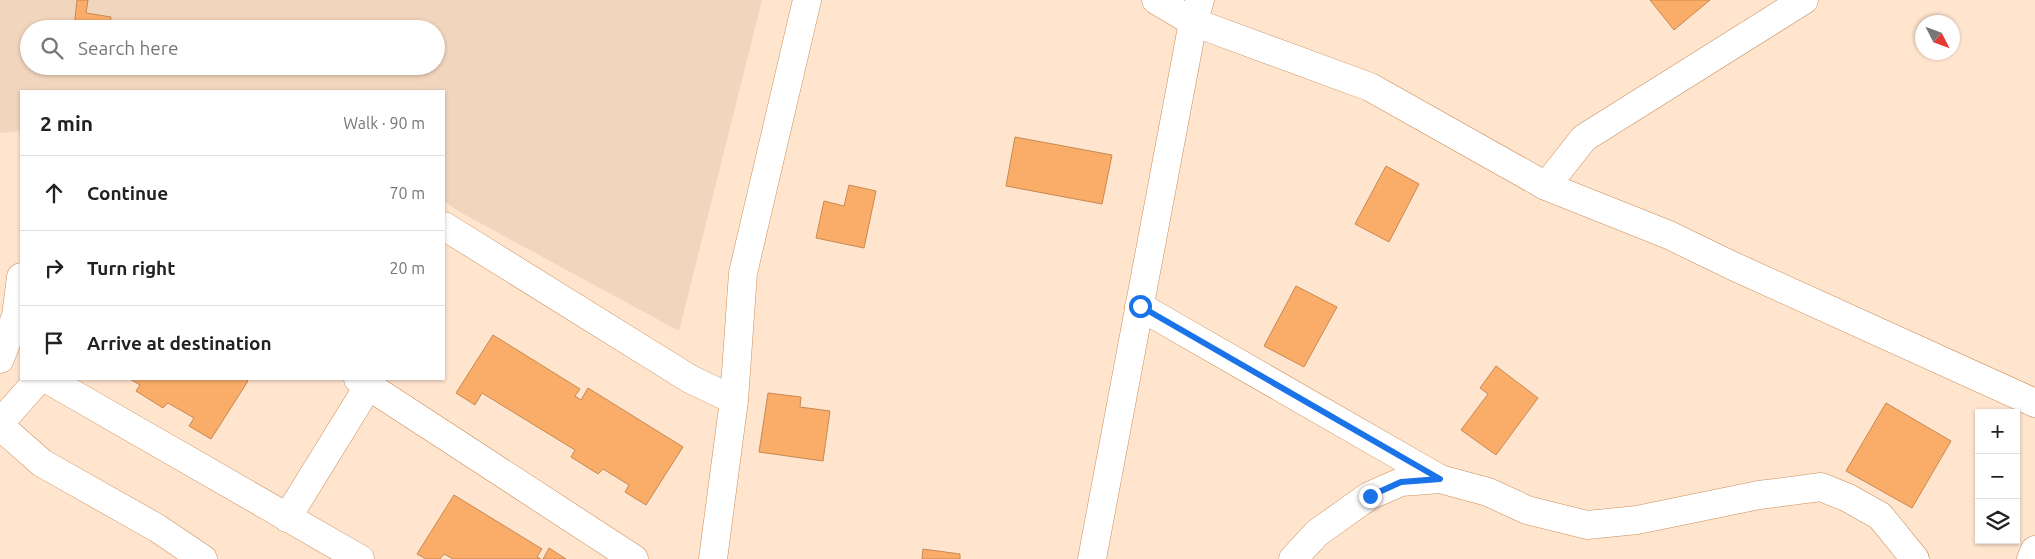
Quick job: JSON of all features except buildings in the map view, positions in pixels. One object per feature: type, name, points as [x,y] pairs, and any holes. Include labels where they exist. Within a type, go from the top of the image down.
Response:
[{"type":"street","points":[[713,559],[734,400],[743,273],[807,0]]},
{"type":"street","points":[[1156,0],[1197,11],[1370,87],[1546,186],[1669,235],[2035,404]]},
{"type":"street","points":[[1546,186],[1584,138],[1804,0]]},
{"type":"street","points":[[1092,559],[1197,11]]},
{"type":"street","points":[[445,227],[690,379],[734,400]]},
{"type":"street","points":[[0,359],[16,316],[20,286]]},
{"type":"street","points":[[1140,306],[1440,479],[1488,492],[1527,510],[1588,525],[1637,520],[1759,495],[1820,487],[1848,498],[1880,516],[1915,559]]},
{"type":"street","points":[[38,380],[0,424],[42,463],[157,528],[203,559]]},
{"type":"street","points":[[49,380],[360,559]]},
{"type":"street","points":[[287,518],[364,382],[634,559]]},
{"type":"street","points":[[1293,559],[1317,533],[1370,496],[1401,482],[1440,479]]},
{"type":"street","points":[[2031,559],[2035,550]]},
{"type":"shaded area","points":[[0,0],[762,0],[679,331],[458,211],[445,202],[445,90],[20,90],[20,131],[0,133]]},
{"type":"route","points":[[1140,306],[1440,479],[1401,482],[1370,496]]}]
